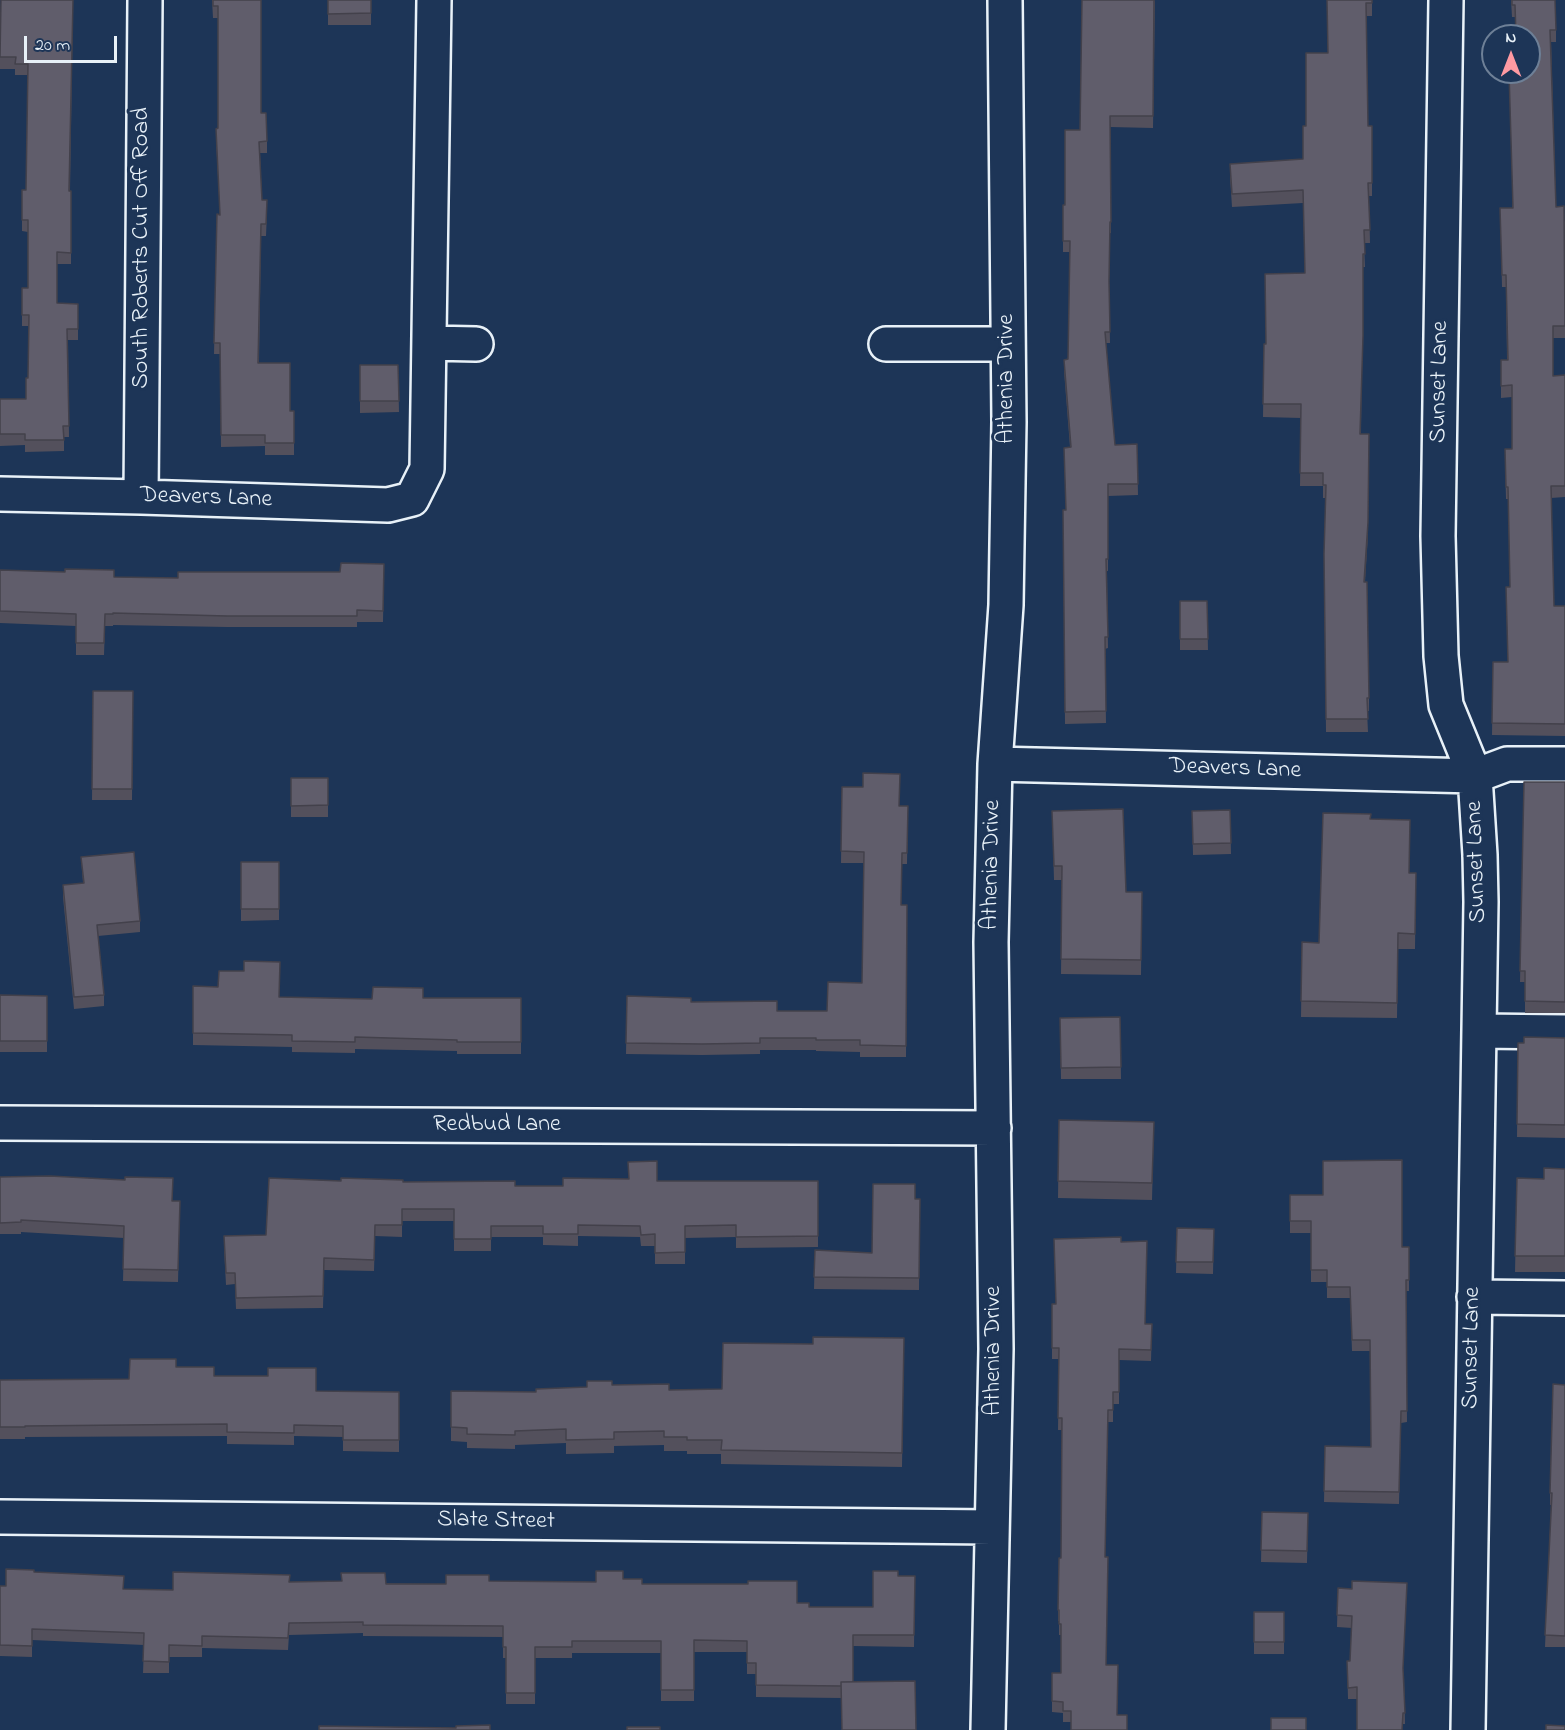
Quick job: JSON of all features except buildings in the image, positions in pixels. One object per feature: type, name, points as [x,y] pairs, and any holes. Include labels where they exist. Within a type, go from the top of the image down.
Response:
[{"type":"street","name":"South Roberts Cut Off Road","points":[[141,496],[145,0]]},
{"type":"street","points":[[434,0],[430,343],[476,344]]},
{"type":"street","name":"Athenia Drive","points":[[988,1730],[996,1349],[991,942],[994,764],[1006,606],[1009,422],[1005,0]]},
{"type":"street","name":"Sunset Lane","points":[[1446,0],[1438,536],[1441,656],[1446,705],[1475,776],[1481,890],[1468,1730]]},
{"type":"street","name":"Deavers Lane","points":[[0,494],[141,496],[388,505],[412,499],[427,469],[430,343]]},
{"type":"street","points":[[886,344],[1008,344]]},
{"type":"street","name":"Deavers Lane","points":[[994,764],[1475,776]]},
{"type":"street","points":[[1475,776],[1507,764],[1565,764]]},
{"type":"street","points":[[1479,1031],[1565,1032]]},
{"type":"street","name":"Redbud Lane","points":[[0,1124],[994,1128]]},
{"type":"street","points":[[1474,1297],[1565,1298]]},
{"type":"street","name":"Slate Street","points":[[0,1517],[992,1527]]}]
